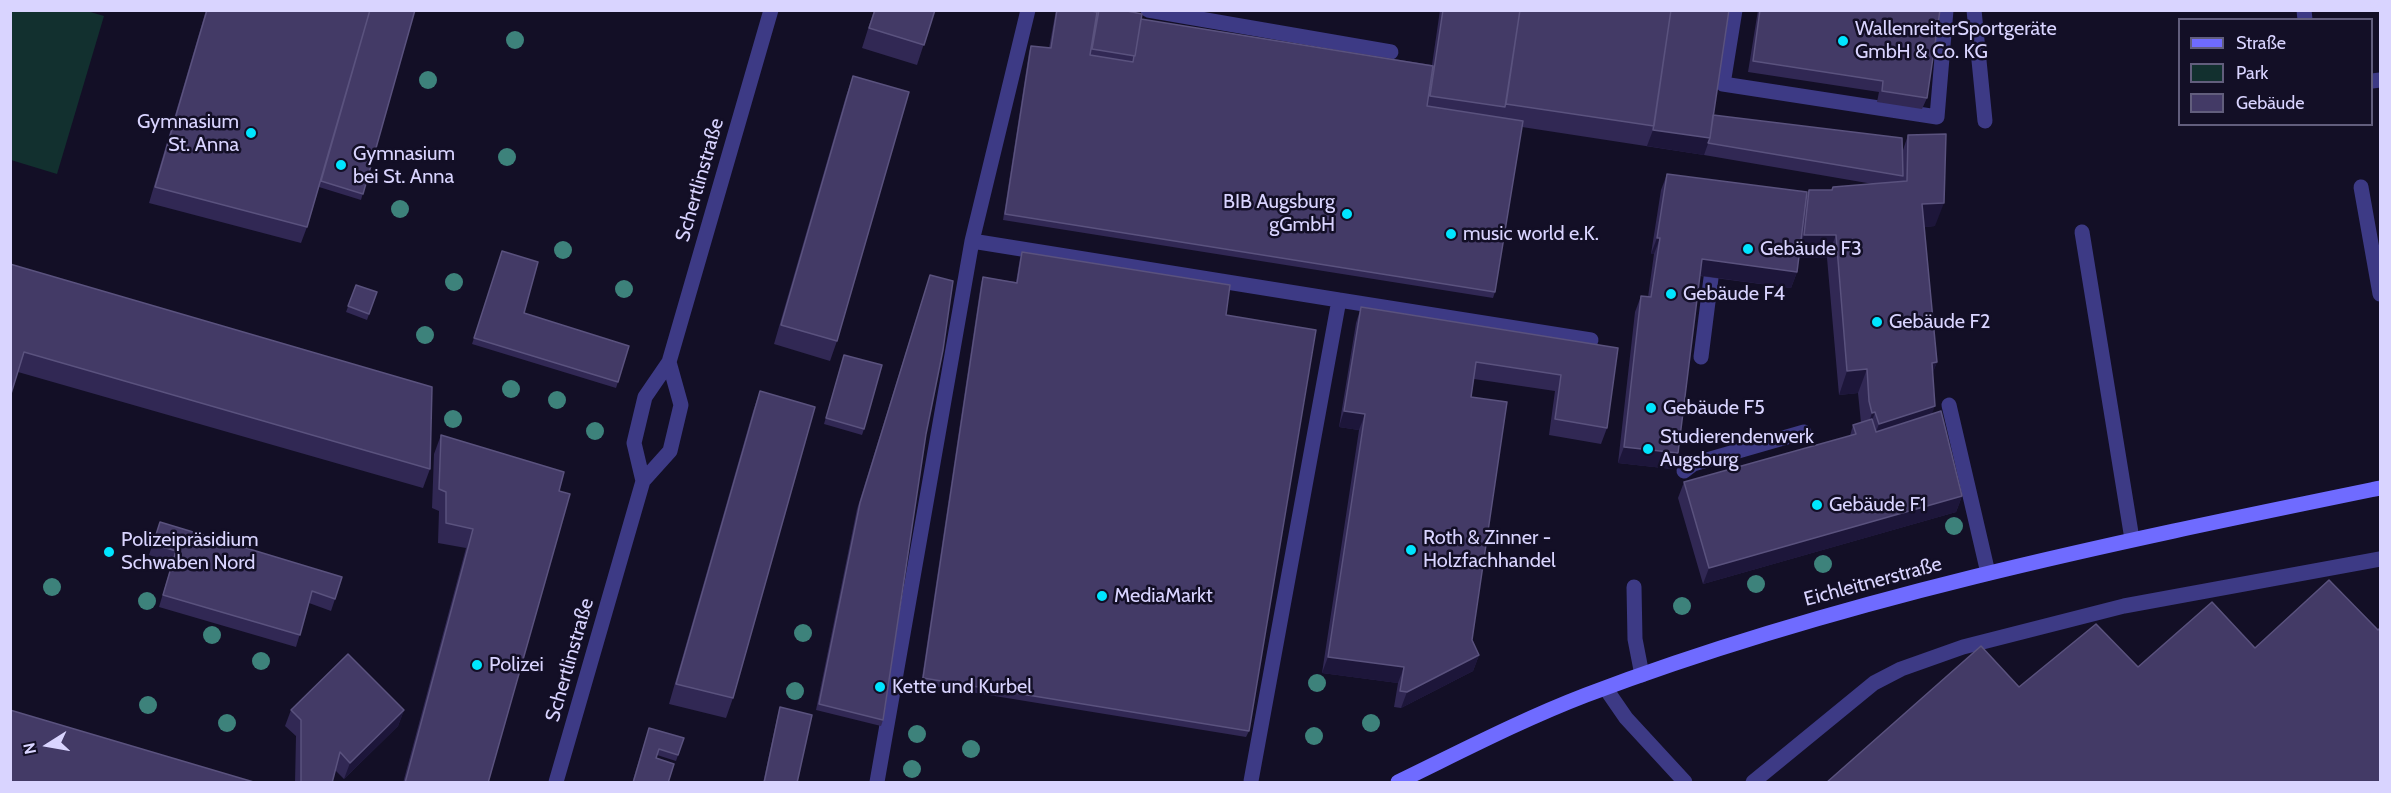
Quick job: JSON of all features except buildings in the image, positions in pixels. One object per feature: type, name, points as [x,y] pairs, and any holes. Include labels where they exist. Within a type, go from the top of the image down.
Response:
[{"type":"main road","name":"Eichleitnerstraße","points":[[1398,783],[1510,727],[1642,675],[1748,638],[1988,573],[2132,539],[2380,488]]},
{"type":"street","name":"Schertlinstraße","points":[[643,481],[634,443],[645,397],[669,362],[771,10]]},
{"type":"street","points":[[878,783],[972,241],[1028,10]]},
{"type":"street","points":[[1148,10],[1391,52]]},
{"type":"street","points":[[1735,10],[1723,84],[1937,117],[1946,10]]},
{"type":"street","points":[[1974,10],[1985,121]]},
{"type":"street","points":[[2361,188],[2380,294]]},
{"type":"street","points":[[2082,232],[2132,539]]},
{"type":"street","points":[[972,241],[1591,340]]},
{"type":"street","points":[[1701,357],[1712,278]]},
{"type":"street","points":[[1251,781],[1339,300]]},
{"type":"street","name":"Schertlinstraße","points":[[556,783],[643,481],[670,451],[681,405],[669,362]]},
{"type":"street","points":[[1949,405],[1988,573]]},
{"type":"street","points":[[1684,471],[1693,464],[1804,432]]},
{"type":"street","points":[[1753,783],[1874,683],[1901,669],[1963,647],[2124,606],[2380,559]]},
{"type":"street","points":[[1634,587],[1635,639],[1642,675]]},
{"type":"street","points":[[1606,689],[1626,718],[1685,783]]},
{"type":"green space","points":[[10,11],[87,11],[104,16],[57,174],[11,160]]},
{"type":"place","name":"WallenreiterSportgeräte GmbH & Co. KG","points":[[1843,41]]},
{"type":"place","name":"Gymnasium St. Anna","points":[[251,133]]},
{"type":"place","name":"Gymnasium bei St. Anna","points":[[341,165]]},
{"type":"place","name":"BIB Augsburg gGmbH","points":[[1347,214]]},
{"type":"place","name":"music world e.K.","points":[[1451,234]]},
{"type":"place","name":"Gebäude F3","points":[[1748,249]]},
{"type":"place","name":"Gebäude F4","points":[[1671,294]]},
{"type":"place","name":"Gebäude F2","points":[[1877,322]]},
{"type":"place","name":"Gebäude F5","points":[[1651,408]]},
{"type":"place","name":"Studierendenwerk Augsburg","points":[[1648,449]]},
{"type":"place","name":"Gebäude F1","points":[[1817,505]]},
{"type":"place","name":"Roth & Zinner - Holzfachhandel","points":[[1411,550]]},
{"type":"place","name":"Polizeipräsidium Schwaben Nord","points":[[109,552]]},
{"type":"place","name":"MediaMarkt","points":[[1102,596]]},
{"type":"place","name":"Polizei","points":[[477,665]]},
{"type":"place","name":"Kette und Kurbel","points":[[880,687]]}]
